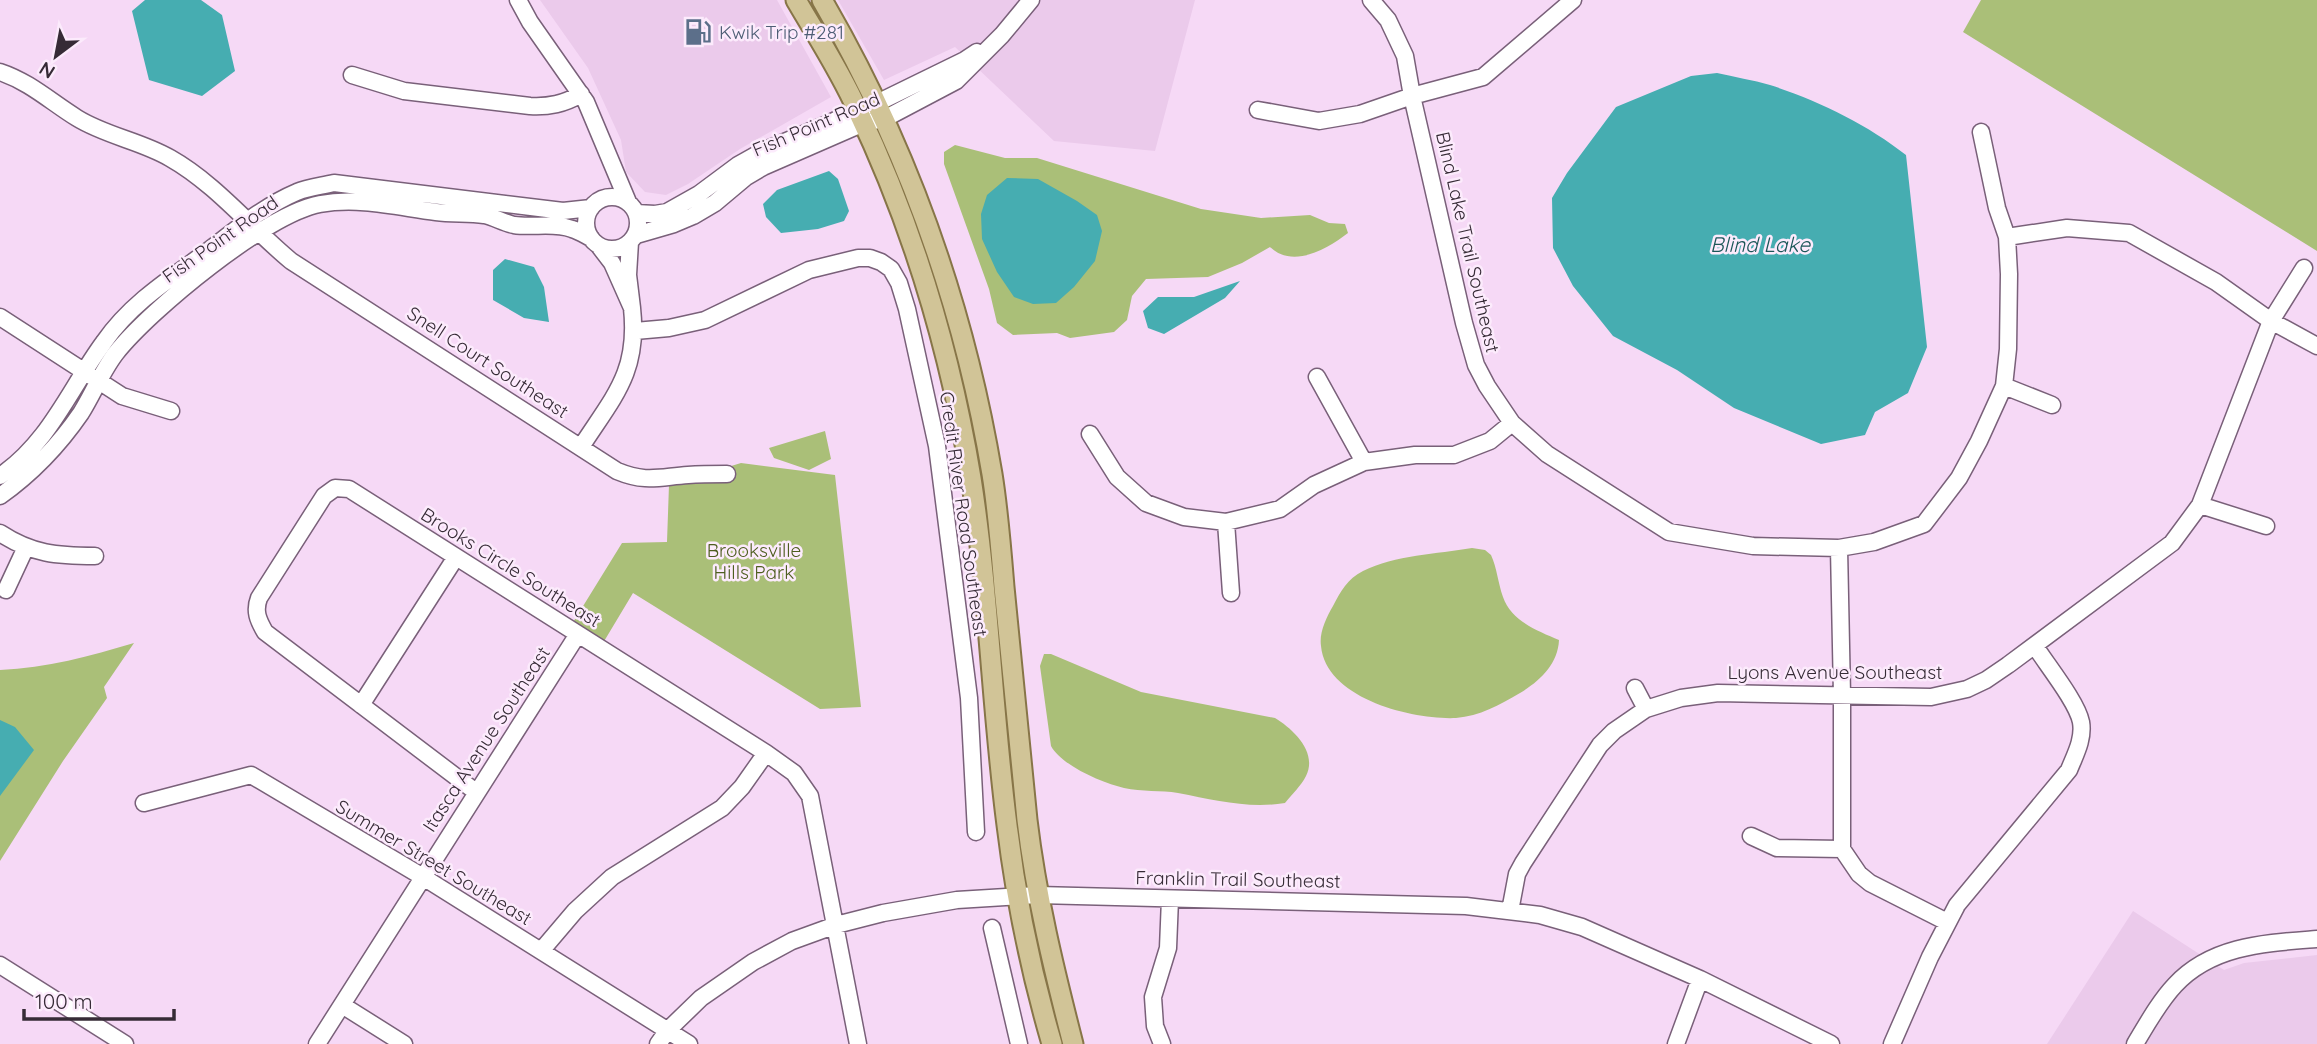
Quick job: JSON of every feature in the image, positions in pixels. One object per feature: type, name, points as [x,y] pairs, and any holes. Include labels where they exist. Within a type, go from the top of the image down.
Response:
[{"type":"main road","points":[[796,0],[860,116],[916,256],[943,344],[954,389],[975,514],[1017,897],[1032,970],[1052,1044]]},
{"type":"main road","points":[[822,0],[881,111],[919,202],[940,259],[962,338],[994,488],[1028,823],[1038,895],[1073,1044]]},
{"type":"street","points":[[518,0],[530,22],[581,94],[632,207],[638,228],[628,266],[635,331],[634,349],[627,372],[581,447]]},
{"type":"street","name":"Fish Point Road","points":[[632,207],[667,212],[699,194],[762,151],[832,122],[881,111],[957,81],[1002,35],[1031,0]]},
{"type":"street","name":"Blind Lake Trail Southeast","points":[[1371,0],[1388,20],[1405,56],[1469,343],[1487,386],[1512,423],[1547,454],[1670,532],[1753,546],[1839,548],[1874,542],[1924,524],[1959,478],[2004,386],[2008,349],[2007,237],[1997,208],[1981,132]]},
{"type":"street","points":[[1258,110],[1319,121],[1360,114],[1412,96],[1483,77],[1573,0]]},
{"type":"street","name":"Snell Court Southeast","points":[[0,72],[16,77],[94,128],[168,156],[204,181],[268,243],[291,261],[617,471],[647,480],[727,474]]},
{"type":"street","points":[[352,75],[404,91],[530,106],[547,107],[568,102],[581,94]]},
{"type":"street","name":"Fish Point Road","points":[[633,239],[693,216],[715,203],[746,177],[860,116]]},
{"type":"street","points":[[615,173],[594,205],[586,223],[595,242],[612,263],[632,308]]},
{"type":"street","name":"Fish Point Road","points":[[0,496],[19,483],[47,455],[81,412],[114,356],[136,329],[253,227],[267,206],[300,191],[334,183],[562,211],[594,205]]},
{"type":"street","points":[[594,205],[602,199],[615,197],[632,207]]},
{"type":"street","name":"Fish Point Road","points":[[0,477],[48,428],[119,321],[148,294],[253,227],[317,205],[359,201],[417,210],[482,215],[514,225],[572,228],[595,242]]},
{"type":"street","points":[[2007,237],[2067,228],[2129,233],[2216,282],[2271,321],[2317,346]]},
{"type":"street","points":[[595,242],[615,249],[633,239]]},
{"type":"street","name":"Credit River Road Southeast","points":[[635,331],[669,328],[705,320],[809,270],[858,258],[870,258],[891,269],[899,283],[907,309],[937,446],[969,698],[976,832]]},
{"type":"street","name":"Lyons Avenue Southeast","points":[[1510,911],[1517,874],[1522,863],[1600,745],[1614,731],[1646,709],[1681,698],[1718,693],[1931,697],[1967,689],[1986,680],[2035,646],[2172,543],[2200,505],[2271,321],[2304,268]]},
{"type":"street","points":[[0,317],[122,396],[171,411]]},
{"type":"street","points":[[1317,377],[1364,462]]},
{"type":"street","points":[[2004,386],[2052,405]]},
{"type":"street","points":[[1090,434],[1117,477],[1146,503],[1184,517],[1226,522],[1280,509],[1314,485],[1364,462],[1415,455],[1454,455],[1490,441],[1512,423]]},
{"type":"street","name":"Brooks Circle Southeast","points":[[476,792],[265,632],[258,620],[256,606],[259,598],[324,496],[335,488],[349,489],[794,773],[810,796],[858,1044]]},
{"type":"street","points":[[2200,505],[2266,526]]},
{"type":"street","points":[[1226,522],[1231,593]]},
{"type":"street","points":[[0,533],[26,547],[58,556],[95,556]]},
{"type":"street","points":[[6,590],[26,547]]},
{"type":"street","points":[[1839,548],[1842,849],[1859,874],[1870,883],[1947,922]]},
{"type":"street","points":[[361,705],[456,557]]},
{"type":"street","name":"Itasca Avenue Southeast","points":[[317,1044],[578,634]]},
{"type":"street","points":[[1892,1044],[1947,922],[1969,889],[2068,770],[2078,750],[2081,722],[2075,706],[2035,646]]},
{"type":"street","points":[[1635,688],[1646,709]]},
{"type":"street","points":[[541,951],[575,911],[612,877],[722,808],[742,787],[766,753]]},
{"type":"street","name":"Summer Street Southeast","points":[[144,803],[251,775],[422,877],[689,1044]]},
{"type":"street","points":[[1751,836],[1777,848],[1842,849]]},
{"type":"street","name":"Franklin Trail Southeast","points":[[657,1044],[701,999],[752,962],[792,940],[883,913],[957,900],[1038,895],[1454,906],[1540,915],[1582,928],[1700,979],[1831,1044]]},
{"type":"street","points":[[1162,1044],[1156,1026],[1153,997],[1168,948],[1170,899]]},
{"type":"street","points":[[992,928],[1019,1044]]},
{"type":"street","points":[[2135,1044],[2174,986],[2203,962],[2250,946],[2317,939]]},
{"type":"street","points":[[0,986],[5,968],[125,1044]]},
{"type":"street","points":[[1676,1044],[1700,979]]},
{"type":"street","points":[[342,1005],[404,1044]]},
{"type":"shaded area","points":[[540,0],[777,0],[831,97],[740,149],[688,184],[666,195],[645,192],[626,172],[621,140],[588,68]]},
{"type":"shaded area","points":[[838,0],[1195,0],[1155,151],[1054,141],[955,47],[884,80]]},
{"type":"shaded area","points":[[2133,911],[2224,970],[2244,963],[2317,955],[2317,1044],[2047,1044]]},
{"type":"green space","points":[[1981,0],[2317,0],[2317,251],[1963,32]]},
{"type":"green space","points":[[955,145],[1005,158],[1037,158],[1201,209],[1261,218],[1310,215],[1329,223],[1345,224],[1348,233],[1310,254],[1289,256],[1270,247],[1242,263],[1208,277],[1146,279],[1132,296],[1127,320],[1114,332],[1070,338],[1057,333],[1013,335],[997,323],[989,289],[944,164],[944,152]]},
{"type":"green space","points":[[825,431],[831,459],[809,470],[774,458],[769,448]]},
{"type":"green space","name":"Brooksville Hills Park","points":[[741,463],[835,475],[861,707],[820,709],[633,593],[603,643],[572,624],[622,543],[667,542],[669,485]]},
{"type":"green space","points":[[1472,548],[1485,550],[1491,555],[1503,597],[1512,613],[1526,624],[1559,640],[1555,657],[1541,677],[1497,706],[1456,718],[1417,715],[1374,703],[1338,680],[1326,664],[1321,636],[1328,615],[1342,590],[1357,574],[1389,562]]},
{"type":"green space","points":[[134,643],[104,687],[107,698],[63,761],[0,861],[0,670],[51,664]]},
{"type":"green space","points":[[1044,654],[1051,654],[1141,692],[1275,718],[1302,742],[1309,758],[1306,776],[1285,803],[1271,805],[1232,803],[1172,792],[1131,789],[1095,778],[1073,767],[1051,746],[1040,666]]},
{"type":"water","points":[[145,0],[201,0],[222,15],[235,71],[202,96],[149,80],[132,11]]},
{"type":"water","name":"Blind Lake","points":[[1717,73],[1770,85],[1806,98],[1858,123],[1906,155],[1927,347],[1908,393],[1875,412],[1865,435],[1821,444],[1734,408],[1677,370],[1613,336],[1573,286],[1553,248],[1552,198],[1567,173],[1616,107],[1691,76]]},
{"type":"water","points":[[829,171],[838,179],[849,211],[844,221],[818,229],[781,233],[766,217],[763,204],[777,190]]},
{"type":"water","points":[[1007,178],[1038,179],[1097,215],[1102,231],[1095,261],[1074,287],[1056,303],[1033,304],[1014,297],[997,272],[982,239],[981,214],[987,195]]},
{"type":"water","points":[[505,259],[534,267],[544,287],[549,322],[524,318],[493,300],[493,270]]},
{"type":"water","points":[[1240,281],[1225,298],[1164,334],[1148,328],[1143,311],[1158,297],[1194,297]]},
{"type":"water","points":[[0,720],[15,727],[34,750],[0,796]]},
{"type":"place","name":"Kwik Trip #281","points":[[698,32]]}]
